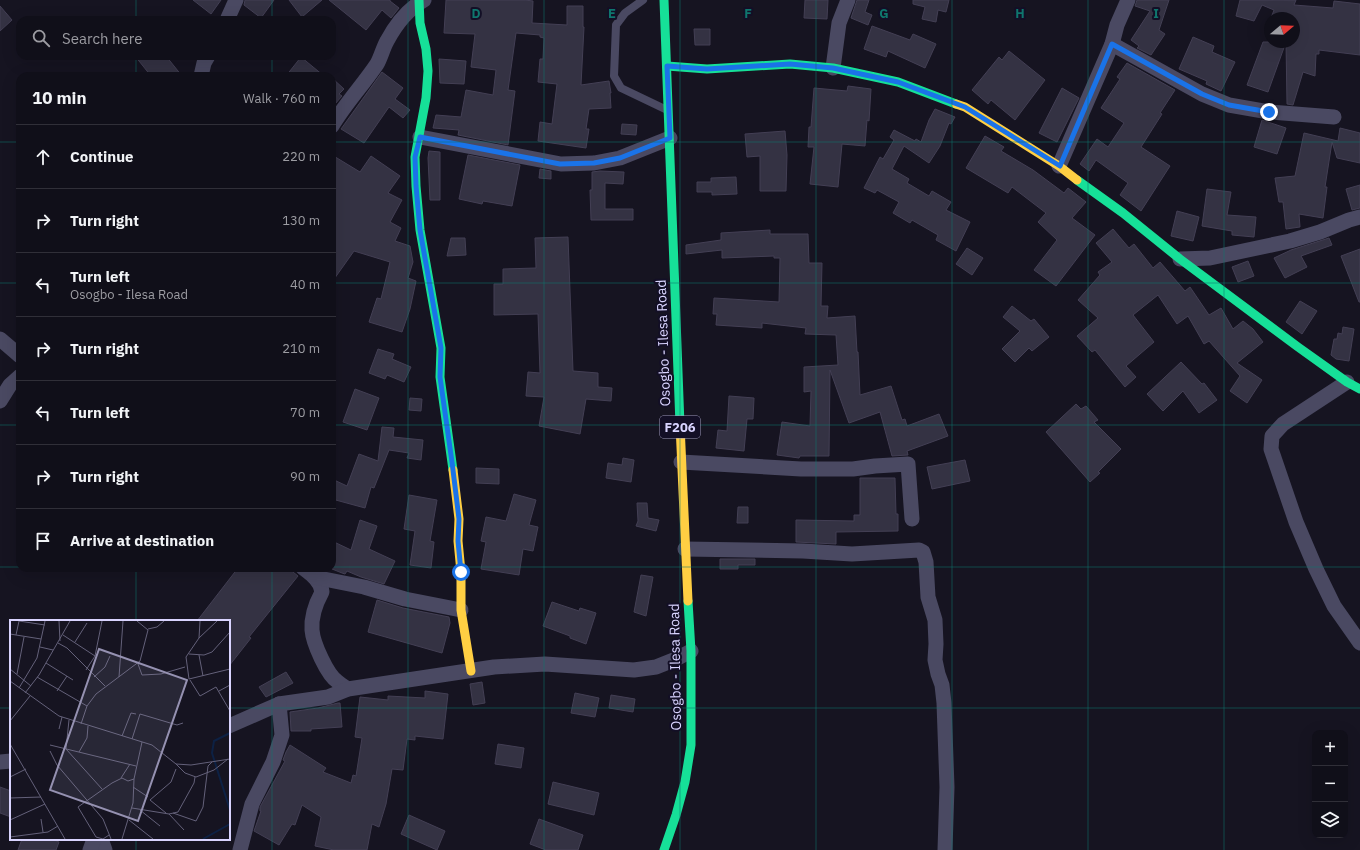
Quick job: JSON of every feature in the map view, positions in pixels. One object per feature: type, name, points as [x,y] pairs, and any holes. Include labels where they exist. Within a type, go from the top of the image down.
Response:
[{"type":"street","points":[[229,16],[236,0]]},
{"type":"street","name":"Osogbo - Ilesa Road","points":[[664,0],[684,550],[691,651],[691,745],[676,815],[664,850]]},
{"type":"street","points":[[833,68],[840,23],[848,0]]},
{"type":"street","points":[[1060,166],[1112,44],[1117,25],[1128,0]]},
{"type":"street","points":[[336,119],[342,109],[378,62],[395,28],[421,1]]},
{"type":"street","points":[[421,1],[420,23],[426,49],[428,71],[426,98],[420,137],[415,157],[416,186],[420,230],[441,348],[440,377],[459,519],[458,541],[461,572],[461,610],[471,671]]},
{"type":"street","points":[[405,16],[420,23]]},
{"type":"street","points":[[1112,44],[1202,94],[1229,105],[1269,112],[1334,117]]},
{"type":"street","points":[[202,72],[206,60]]},
{"type":"street","points":[[667,66],[707,69],[790,64],[833,68],[898,82],[965,107],[1060,166],[1123,213],[1180,259],[1353,386],[1282,424],[1272,436],[1271,449],[1296,522],[1316,569],[1334,606],[1360,644]]},
{"type":"street","points":[[420,137],[560,164],[594,163],[620,158],[670,138]]},
{"type":"street","points":[[1180,259],[1210,258],[1290,241],[1320,232],[1360,217]]},
{"type":"street","points":[[0,339],[16,353]]},
{"type":"street","points":[[0,400],[10,385],[16,380]]},
{"type":"street","points":[[681,462],[801,469],[853,469],[908,464],[912,519]]},
{"type":"street","points":[[684,550],[803,551],[852,554],[919,550],[923,552],[926,562],[928,597],[935,620],[935,660],[942,684],[944,703],[947,787],[945,850]]},
{"type":"street","points":[[309,573],[405,599],[461,610]]},
{"type":"street","points":[[309,573],[322,588],[322,592],[312,616],[312,630],[316,647],[325,666],[336,682],[348,689]]},
{"type":"street","points":[[230,726],[279,704],[328,696],[348,689],[494,667],[545,664],[634,670],[656,667],[691,651]]},
{"type":"street","points":[[240,850],[252,804],[273,762],[282,735],[279,704]]},
{"type":"street","points":[[0,762],[10,761]]},
{"type":"street","points":[[90,850],[94,840]]},
{"type":"street","points":[[101,840],[105,850]]},
{"type":"lane","points":[[643,0],[625,13],[616,25],[614,76],[621,88],[669,111]]},
{"type":"building","points":[[193,0],[221,0],[211,14]]},
{"type":"building","points":[[245,0],[274,0],[262,16],[258,16],[244,5]]},
{"type":"building","points":[[289,0],[322,0],[303,16],[301,16]]},
{"type":"building","points":[[329,0],[390,0],[399,8],[391,18],[382,10],[366,30]]},
{"type":"building","points":[[446,0],[533,1],[532,23],[567,25],[567,6],[583,6],[584,27],[581,85],[609,81],[611,93],[611,108],[589,109],[586,129],[589,129],[586,148],[538,141],[540,122],[552,124],[557,84],[538,82],[540,59],[543,59],[544,38],[540,37],[540,35],[516,33],[508,90],[515,91],[508,145],[458,135],[459,130],[433,128],[436,115],[461,117],[466,90],[493,95],[496,70],[471,67],[475,34],[444,33]]},
{"type":"building","points":[[805,0],[828,0],[827,19],[804,18]]},
{"type":"building","points":[[857,0],[869,0],[865,12],[872,15],[868,25],[851,18]]},
{"type":"building","points":[[913,0],[949,0],[946,12],[938,10],[936,22],[922,19],[925,7],[913,4]]},
{"type":"building","points":[[1137,0],[1169,0],[1159,30],[1165,34],[1151,55],[1137,48],[1139,46],[1131,40],[1150,11],[1135,6]]},
{"type":"building","points":[[1240,0],[1296,0],[1294,5],[1333,8],[1334,1],[1360,4],[1360,55],[1319,50],[1319,54],[1316,54],[1315,76],[1303,72],[1293,105],[1287,104],[1286,48],[1300,48],[1300,12],[1273,12],[1274,10],[1262,5],[1254,21],[1236,16]]},
{"type":"building","points":[[0,6],[12,20],[0,31]]},
{"type":"building","points":[[872,26],[910,40],[913,34],[936,44],[925,68],[888,51],[886,57],[864,49]]},
{"type":"building","points":[[694,29],[710,29],[710,45],[695,45]]},
{"type":"building","points":[[1193,37],[1214,46],[1212,52],[1235,62],[1221,91],[1206,84],[1207,81],[1179,69]]},
{"type":"building","points":[[1263,42],[1264,48],[1284,48],[1268,92],[1247,85]]},
{"type":"building","points":[[1009,51],[1045,80],[1015,120],[991,100],[988,104],[972,90],[999,57],[1002,60]]},
{"type":"building","points":[[439,59],[466,61],[464,84],[440,83]]},
{"type":"building","points":[[138,60],[169,60],[179,72],[148,72]]},
{"type":"building","points":[[299,60],[305,60],[319,72],[289,72]]},
{"type":"building","points":[[1127,63],[1175,90],[1141,147],[1170,166],[1141,211],[1120,195],[1128,183],[1096,160],[1089,171],[1080,164],[1097,139],[1108,147],[1124,123],[1101,108],[1120,79],[1117,77]]},
{"type":"building","points":[[382,72],[403,88],[395,99],[410,110],[403,118],[389,107],[364,143],[341,129]]},
{"type":"building","points":[[336,82],[344,89],[339,94],[342,96],[336,103]]},
{"type":"building","points":[[848,86],[871,89],[869,121],[867,120],[865,146],[842,144],[838,187],[810,184],[814,147],[808,147],[814,88],[847,91]]},
{"type":"building","points":[[1062,88],[1079,98],[1057,142],[1039,133]]},
{"type":"building","points":[[935,109],[955,117],[951,124],[949,123],[940,146],[929,163],[904,146],[892,169],[909,179],[907,183],[929,196],[932,191],[951,202],[946,210],[970,222],[956,251],[936,240],[938,235],[912,220],[910,223],[893,213],[899,202],[877,190],[875,193],[864,188],[880,157],[883,159],[894,140],[890,137],[894,130],[915,141],[916,139],[921,142],[929,120]]},
{"type":"building","points":[[1262,120],[1286,128],[1277,154],[1254,147]]},
{"type":"building","points":[[622,124],[637,125],[636,135],[621,134]]},
{"type":"building","points":[[1340,128],[1360,133],[1360,163],[1337,158],[1332,142],[1325,187],[1327,187],[1323,218],[1299,214],[1300,227],[1286,229],[1283,202],[1279,202],[1275,178],[1295,176],[1304,133],[1338,141]]},
{"type":"building","points":[[785,131],[787,155],[786,191],[760,191],[760,156],[747,157],[745,134]]},
{"type":"building","points":[[985,136],[1004,147],[1001,151],[1033,170],[1064,193],[1068,188],[1086,202],[1072,218],[1095,235],[1056,286],[1034,270],[1057,240],[1038,222],[1046,213],[1012,187],[1008,193],[966,168]]},
{"type":"building","points":[[429,151],[440,152],[440,200],[430,200]]},
{"type":"building","points":[[468,155],[520,165],[512,206],[483,201],[482,204],[459,199]]},
{"type":"building","points":[[371,156],[400,176],[388,193],[402,200],[390,222],[401,228],[395,241],[410,246],[413,262],[408,278],[416,281],[410,309],[402,332],[369,322],[377,298],[381,299],[390,262],[354,251],[336,276],[336,157],[360,172]]},
{"type":"building","points":[[540,169],[551,171],[551,179],[539,178]]},
{"type":"building","points":[[592,172],[624,172],[623,184],[605,183],[605,209],[633,209],[633,220],[591,220],[590,190],[592,190]]},
{"type":"building","points":[[736,177],[737,194],[712,195],[712,192],[697,192],[697,182],[711,182],[711,178]]},
{"type":"building","points":[[1360,185],[1360,208],[1352,210],[1346,189]]},
{"type":"building","points":[[1207,189],[1231,192],[1227,215],[1256,217],[1254,237],[1232,235],[1232,231],[1202,226]]},
{"type":"building","points":[[1177,211],[1199,217],[1193,241],[1171,236]]},
{"type":"building","points":[[1113,229],[1129,248],[1134,244],[1153,268],[1160,262],[1185,291],[1190,287],[1209,315],[1221,308],[1233,329],[1243,321],[1253,329],[1263,342],[1237,363],[1262,380],[1247,403],[1230,391],[1240,376],[1209,341],[1204,344],[1188,316],[1177,324],[1158,295],[1133,315],[1154,342],[1126,366],[1136,377],[1125,387],[1095,350],[1092,352],[1077,336],[1098,318],[1078,300],[1100,275],[1098,272],[1112,262],[1096,243]]},
{"type":"building","points":[[770,230],[770,234],[808,234],[809,263],[822,263],[821,306],[828,306],[827,318],[855,316],[860,395],[891,386],[902,420],[905,419],[907,426],[939,414],[948,436],[907,451],[908,455],[892,456],[880,412],[849,423],[830,370],[829,456],[800,456],[799,458],[777,455],[782,422],[810,426],[811,391],[804,392],[804,367],[838,365],[836,335],[805,334],[806,328],[762,323],[762,328],[716,325],[717,314],[713,314],[714,298],[779,302],[780,258],[774,258],[774,256],[722,258],[722,250],[686,254],[686,245],[721,240],[721,233]]},
{"type":"building","points":[[568,237],[573,371],[598,373],[598,387],[612,388],[611,401],[586,399],[580,434],[539,426],[544,397],[526,396],[528,372],[540,373],[538,314],[494,315],[494,284],[503,284],[503,269],[536,268],[535,238]]},
{"type":"building","points":[[451,238],[465,238],[466,255],[447,256]]},
{"type":"building","points":[[1329,238],[1332,245],[1301,256],[1307,267],[1285,278],[1274,258],[1291,250]]},
{"type":"building","points":[[967,248],[983,258],[972,275],[956,264]]},
{"type":"building","points":[[1360,249],[1360,302],[1359,302],[1341,256]]},
{"type":"building","points":[[1248,261],[1254,276],[1238,282],[1232,267]]},
{"type":"building","points":[[1300,301],[1317,311],[1302,334],[1286,322]]},
{"type":"building","points":[[1012,306],[1031,321],[1034,319],[1049,337],[1032,351],[1029,348],[1015,362],[1002,349],[1020,331],[1003,317]]},
{"type":"building","points":[[1343,327],[1354,329],[1349,361],[1336,359],[1331,355],[1334,339],[1337,339],[1338,333],[1342,334]]},
{"type":"building","points":[[378,349],[394,354],[392,359],[411,367],[404,382],[387,375],[385,379],[369,373]]},
{"type":"building","points":[[1181,362],[1202,384],[1204,383],[1217,400],[1199,413],[1183,391],[1163,411],[1147,394]]},
{"type":"building","points":[[355,389],[379,398],[367,430],[343,422]]},
{"type":"building","points":[[729,396],[754,398],[753,419],[747,419],[744,451],[716,448],[718,430],[727,431]]},
{"type":"building","points":[[410,398],[422,399],[421,411],[409,410]]},
{"type":"building","points":[[1076,404],[1081,409],[1086,406],[1098,420],[1094,422],[1121,449],[1090,482],[1046,432]]},
{"type":"building","points":[[382,427],[394,428],[393,437],[423,440],[421,460],[407,458],[409,453],[389,450],[374,488],[371,487],[365,508],[336,500],[336,481],[347,486],[359,454],[378,461]]},
{"type":"building","points":[[623,458],[634,460],[631,482],[606,478],[608,463],[622,465]]},
{"type":"building","points":[[965,460],[970,481],[932,489],[927,467]]},
{"type":"building","points":[[476,468],[499,469],[499,484],[476,483]]},
{"type":"building","points":[[860,478],[895,478],[898,531],[836,532],[836,544],[796,542],[796,520],[854,521],[854,515],[860,515]]},
{"type":"building","points":[[514,494],[536,500],[529,525],[538,527],[533,551],[523,549],[519,575],[481,569],[486,542],[481,541],[486,517],[506,521]]},
{"type":"building","points":[[409,495],[437,500],[430,541],[434,542],[431,568],[410,565],[415,531],[404,529]]},
{"type":"building","points":[[637,503],[647,503],[648,518],[659,520],[656,531],[636,526],[638,521]]},
{"type":"building","points":[[738,507],[748,507],[748,523],[737,523]]},
{"type":"building","points":[[360,520],[377,526],[369,549],[395,561],[384,584],[347,571],[345,574],[336,571],[336,543],[351,550]]},
{"type":"building","points":[[720,559],[755,559],[755,565],[738,565],[738,569],[720,569]]},
{"type":"building","points":[[235,572],[293,572],[298,576],[249,637],[251,638],[230,665],[230,620],[198,620]]},
{"type":"building","points":[[641,575],[653,577],[646,616],[634,612]]},
{"type":"building","points":[[377,600],[403,608],[449,617],[450,623],[442,653],[368,632]]},
{"type":"building","points":[[552,602],[579,611],[580,608],[596,613],[586,644],[570,638],[570,636],[543,626]]},
{"type":"building","points":[[286,672],[293,683],[266,697],[259,687]]},
{"type":"building","points":[[482,682],[485,703],[473,705],[470,684]]},
{"type":"building","points":[[425,691],[448,694],[443,739],[415,736],[415,740],[407,739],[403,770],[392,769],[386,804],[379,827],[372,824],[367,850],[334,850],[315,846],[321,817],[302,805],[295,825],[292,824],[279,845],[254,831],[261,811],[260,807],[285,761],[283,760],[290,745],[326,768],[323,772],[351,783],[353,775],[356,776],[362,738],[355,737],[360,697],[388,700],[388,696],[425,698]]},
{"type":"building","points":[[575,693],[599,698],[595,717],[571,713]]},
{"type":"building","points":[[611,695],[635,699],[633,712],[609,708]]},
{"type":"building","points":[[340,703],[342,727],[311,729],[311,731],[291,731],[290,712],[318,708]]},
{"type":"building","points":[[498,744],[524,748],[521,768],[495,764]]},
{"type":"building","points":[[553,782],[599,793],[594,815],[548,804]]},
{"type":"building","points":[[0,787],[10,791],[10,817],[0,813]]},
{"type":"building","points":[[409,815],[445,831],[437,850],[401,834]]},
{"type":"building","points":[[539,819],[583,835],[578,850],[546,850],[530,844]]},
{"type":"building","points":[[22,840],[54,840],[59,842],[56,850],[18,850]]},
{"type":"traffic: fast","points":[[419,0],[420,23],[426,49],[428,71],[426,98],[415,157],[416,186],[420,230],[441,348],[440,377],[453,470]]},
{"type":"traffic: fast","points":[[664,0],[680,425]]},
{"type":"traffic: fast","points":[[667,66],[707,69],[790,64],[833,68],[898,82],[956,104]]},
{"type":"traffic: fast","points":[[1077,180],[1123,213],[1180,259],[1298,347],[1347,382],[1360,389]]},
{"type":"traffic: fast","points":[[664,850],[685,782],[691,745],[691,651],[688,601]]},
{"type":"traffic: slow","points":[[956,104],[965,107],[1059,166],[1077,180]]},
{"type":"traffic: slow","points":[[680,425],[688,601]]},
{"type":"traffic: slow","points":[[453,470],[459,519],[458,541],[461,572],[461,610],[471,671]]},
{"type":"route","points":[[461,572],[458,541],[459,519],[440,377],[441,348],[420,230],[415,157],[420,137],[560,164],[594,163],[620,158],[670,138],[667,66],[707,69],[790,64],[833,68],[898,82],[965,107],[1060,166],[1112,44],[1202,94],[1229,105],[1269,112]]}]
